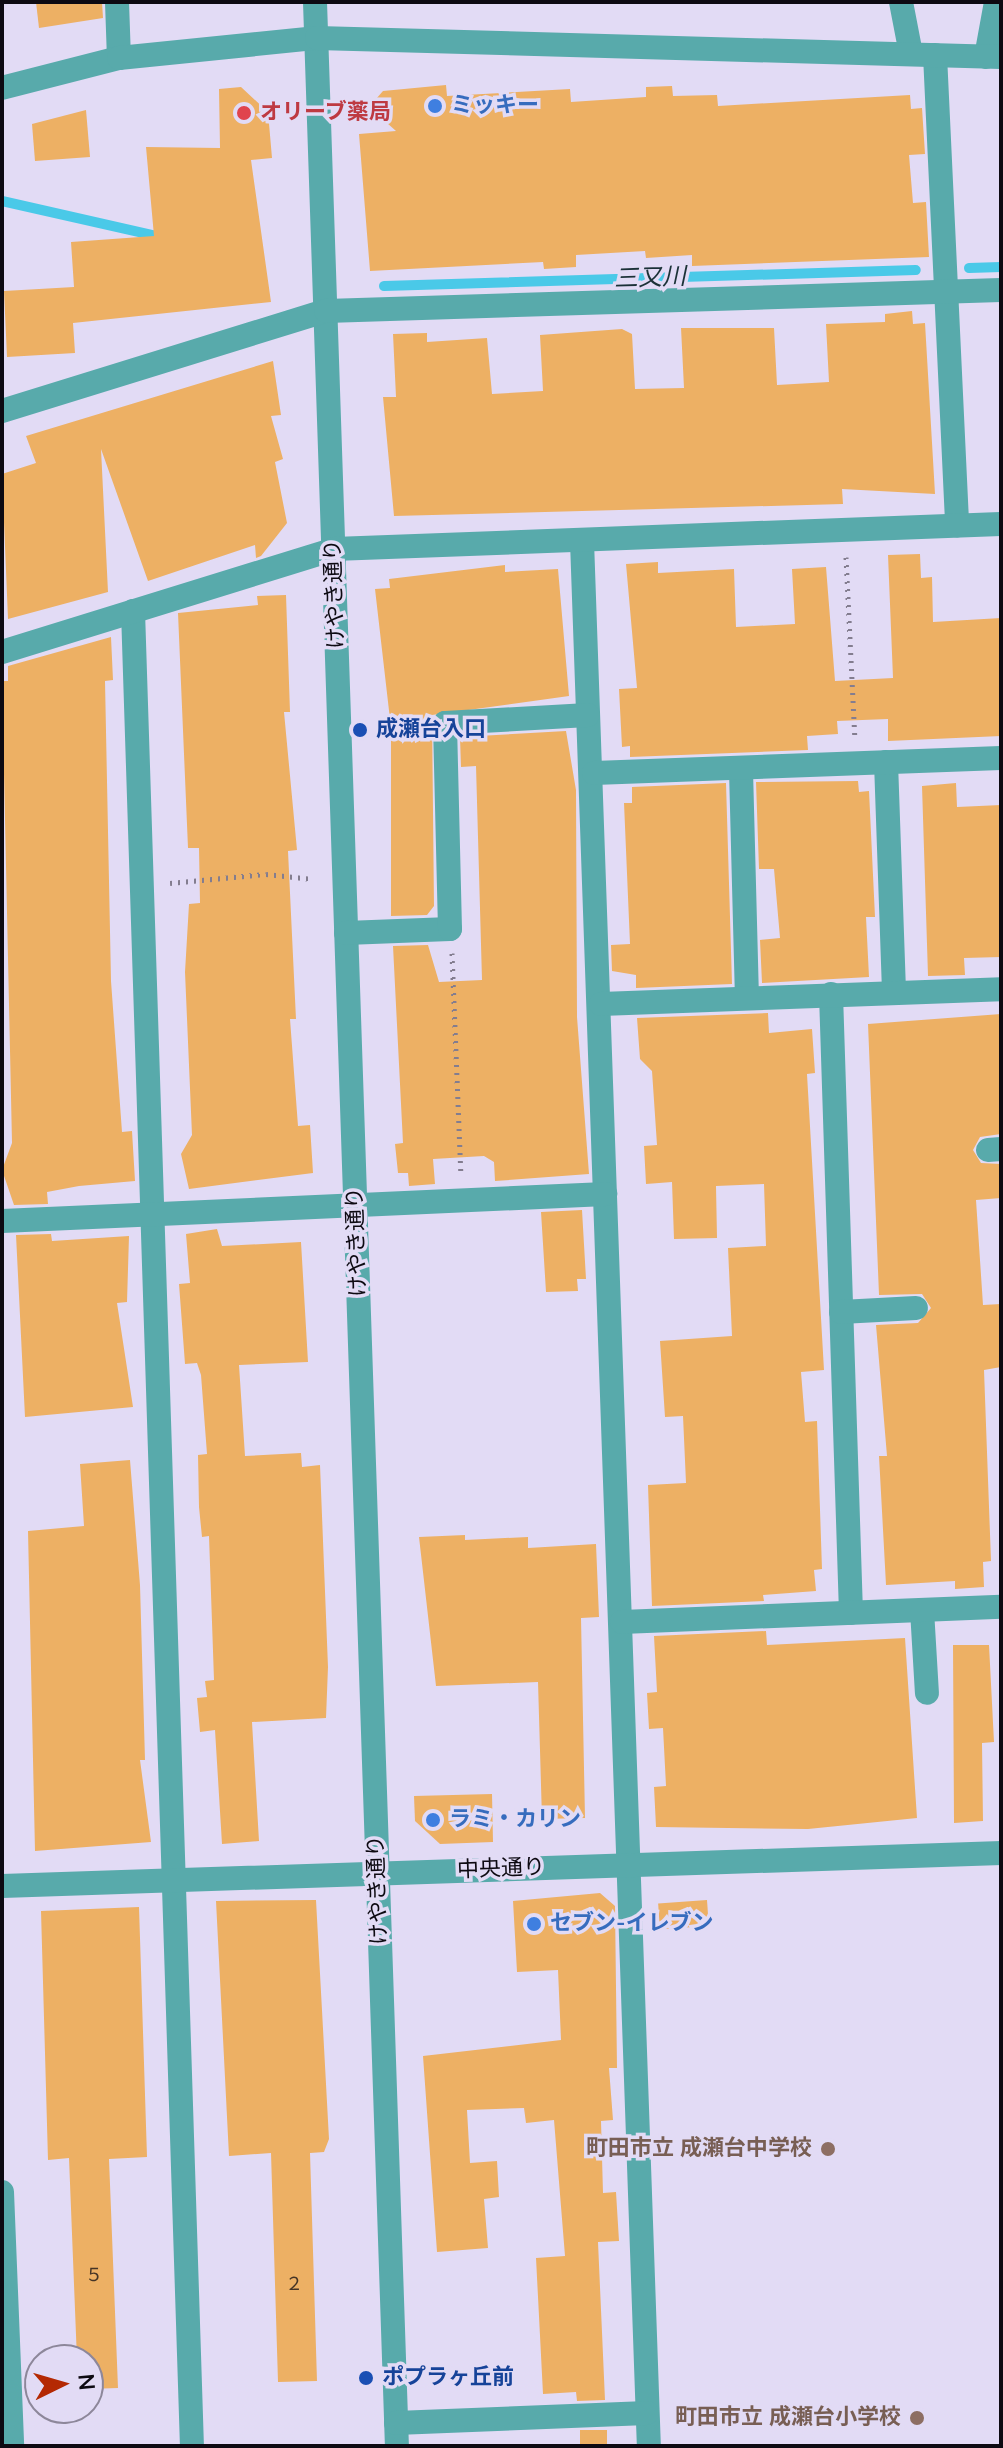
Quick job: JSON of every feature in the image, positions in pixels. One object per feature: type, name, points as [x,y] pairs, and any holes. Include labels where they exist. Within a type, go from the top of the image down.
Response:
[{"type":"street","points":[[117,2],[119,58]]},
{"type":"street","name":"けやき通り","points":[[315,2],[397,2434]]},
{"type":"street","points":[[901,2],[923,54],[948,291],[957,525]]},
{"type":"street","points":[[2,88],[119,58],[317,38],[994,57],[996,2]]},
{"type":"street","points":[[2,411],[326,311],[1001,290]]},
{"type":"street","points":[[2,652],[334,549],[1001,524]]},
{"type":"street","points":[[582,541],[588,715],[594,773],[605,1194],[649,2446]]},
{"type":"street","points":[[133,611],[192,2446]]},
{"type":"street","points":[[346,933],[450,929],[445,723],[588,715]]},
{"type":"street","points":[[594,773],[741,770],[1001,758]]},
{"type":"street","points":[[886,762],[894,992]]},
{"type":"street","points":[[741,770],[747,998]]},
{"type":"street","points":[[601,1004],[1001,989]]},
{"type":"street","points":[[831,994],[851,1613]]},
{"type":"street","points":[[2,1221],[605,1194]]},
{"type":"street","points":[[841,1312],[916,1308]]},
{"type":"street","points":[[622,1622],[1001,1607]]},
{"type":"street","points":[[922,1610],[927,1693]]},
{"type":"street","name":"中央通り","points":[[2,1886],[1001,1853]]},
{"type":"street","points":[[2,2192],[12,2446]]},
{"type":"street","points":[[397,2434],[647,2413]]},
{"type":"path","points":[[845,528],[856,764]]},
{"type":"path","points":[[141,884],[266,874],[313,879]]},
{"type":"path","points":[[453,981],[460,1139]]},
{"type":"building","points":[[36,2],[102,2],[103,18],[39,28]]},
{"type":"building","points":[[446,85],[447,96],[570,89],[571,102],[646,97],[646,87],[672,86],[673,96],[717,95],[718,106],[910,95],[911,109],[922,108],[925,154],[909,155],[913,203],[926,202],[929,257],[692,266],[692,255],[646,258],[645,251],[576,255],[576,267],[544,269],[543,262],[370,271],[359,134],[396,131],[369,107],[383,91]]},
{"type":"building","points":[[241,87],[268,112],[272,158],[251,160],[271,302],[73,323],[75,353],[7,357],[4,291],[74,287],[71,242],[154,236],[146,147],[220,148],[219,89]]},
{"type":"building","points":[[86,110],[90,157],[35,161],[32,124]]},
{"type":"building","points":[[912,311],[913,324],[925,323],[935,494],[842,489],[843,504],[394,516],[383,397],[396,397],[393,334],[427,333],[427,342],[487,338],[492,394],[543,391],[540,335],[622,329],[632,334],[635,389],[684,388],[681,328],[774,328],[777,385],[829,382],[826,324],[885,322],[885,314]]},
{"type":"building","points":[[273,361],[281,415],[271,416],[283,459],[275,462],[287,523],[261,556],[256,558],[255,545],[148,581],[101,449],[108,592],[8,619],[2,474],[36,463],[26,436]]},
{"type":"building","points":[[920,554],[921,578],[932,577],[933,622],[1001,618],[1001,736],[888,741],[888,719],[837,721],[838,734],[807,736],[808,750],[630,757],[630,746],[622,747],[619,689],[637,688],[626,564],[658,562],[658,573],[734,569],[736,627],[795,624],[792,569],[826,567],[835,681],[893,678],[888,555]]},
{"type":"building","points":[[505,565],[505,572],[558,569],[569,696],[432,715],[434,906],[427,915],[391,916],[391,728],[375,589],[390,588],[389,579]]},
{"type":"building","points":[[286,595],[290,712],[284,712],[297,850],[288,851],[296,1019],[290,1019],[298,1126],[310,1125],[313,1173],[189,1189],[181,1154],[192,1135],[185,972],[189,904],[200,903],[199,848],[188,848],[178,613],[258,605],[257,596]]},
{"type":"building","points":[[111,637],[113,680],[105,681],[111,981],[122,1132],[132,1131],[135,1181],[47,1192],[48,1204],[14,1205],[2,1170],[12,1143],[2,681],[8,681],[8,666]]},
{"type":"building","points":[[566,731],[576,790],[577,1017],[589,1174],[495,1181],[494,1162],[484,1156],[433,1159],[435,1184],[409,1186],[408,1173],[398,1173],[395,1144],[403,1143],[393,946],[428,945],[439,982],[482,980],[476,766],[461,767],[460,737]]},
{"type":"building","points":[[858,781],[859,792],[869,791],[875,917],[866,917],[869,977],[762,983],[760,940],[780,938],[774,869],[759,869],[756,782]]},
{"type":"building","points":[[726,783],[732,984],[636,988],[636,975],[612,971],[611,945],[630,944],[624,803],[632,803],[632,787]]},
{"type":"building","points":[[956,783],[957,807],[1001,805],[1001,957],[964,958],[965,975],[928,976],[922,786]]},
{"type":"building","points":[[768,1013],[769,1033],[812,1029],[815,1073],[807,1074],[824,1370],[801,1372],[805,1422],[817,1421],[822,1569],[814,1570],[816,1591],[763,1595],[764,1601],[652,1606],[648,1485],[686,1483],[683,1416],[665,1417],[660,1341],[732,1336],[728,1248],[766,1246],[764,1184],[716,1186],[717,1238],[674,1239],[672,1182],[646,1184],[644,1146],[657,1145],[652,1071],[640,1059],[637,1018]]},
{"type":"building","points":[[1001,1014],[1001,1134],[980,1137],[973,1150],[981,1163],[1001,1164],[1001,1198],[976,1200],[983,1305],[1001,1304],[1001,1367],[984,1370],[991,1561],[983,1562],[984,1587],[955,1589],[955,1581],[886,1585],[879,1456],[887,1456],[876,1325],[918,1323],[931,1308],[922,1294],[879,1295],[868,1024]]},
{"type":"building","points":[[582,1210],[586,1279],[577,1279],[578,1291],[546,1292],[541,1212]]},
{"type":"building","points":[[217,1229],[222,1246],[301,1242],[308,1362],[239,1365],[245,1456],[301,1453],[302,1467],[320,1465],[328,1667],[326,1718],[252,1722],[259,1841],[222,1844],[215,1730],[200,1732],[197,1698],[207,1697],[205,1681],[214,1680],[209,1536],[202,1537],[199,1507],[198,1455],[207,1454],[201,1375],[197,1363],[185,1364],[179,1284],[190,1283],[186,1234]]},
{"type":"building","points":[[51,1234],[52,1241],[129,1236],[127,1302],[117,1303],[133,1407],[25,1417],[16,1235]]},
{"type":"building","points":[[130,1460],[140,1585],[145,1760],[140,1760],[151,1842],[35,1851],[28,1531],[84,1526],[80,1464]]},
{"type":"building","points":[[465,1535],[465,1540],[528,1537],[528,1548],[596,1544],[599,1617],[581,1618],[585,1818],[542,1819],[538,1682],[436,1686],[419,1537]]},
{"type":"building","points":[[766,1631],[767,1645],[905,1638],[917,1818],[808,1829],[656,1827],[654,1787],[666,1786],[663,1728],[649,1729],[647,1693],[657,1692],[654,1636]]},
{"type":"building","points":[[953,1645],[989,1645],[994,1742],[982,1743],[983,1821],[954,1823]]},
{"type":"building","points":[[492,1794],[493,1842],[440,1844],[415,1821],[414,1796]]},
{"type":"building","points":[[600,1893],[615,1906],[617,2068],[609,2068],[613,2120],[601,2121],[603,2193],[616,2192],[619,2241],[598,2242],[605,2400],[577,2401],[576,2392],[543,2394],[536,2258],[565,2256],[554,2120],[526,2123],[524,2108],[467,2110],[470,2163],[497,2161],[499,2197],[484,2199],[488,2248],[437,2252],[423,2056],[561,2040],[558,1970],[517,1972],[513,1901]]},
{"type":"building","points":[[316,1900],[329,2139],[324,2152],[310,2153],[317,2381],[278,2382],[271,2153],[229,2156],[216,1901]]},
{"type":"building","points":[[707,1900],[709,1926],[660,1929],[658,1903]]},
{"type":"building","points":[[139,1907],[147,2157],[109,2159],[118,2388],[104,2388],[104,2344],[76,2344],[69,2158],[48,2160],[41,1911]]},
{"type":"building","points":[[580,2430],[607,2430],[607,2446],[580,2446]]},
{"type":"waterway","name":"三又川","points":[[2,201],[165,238]]},
{"type":"waterway","name":"三又川","points":[[969,268],[1001,267]]},
{"type":"waterway","name":"三又川","points":[[384,286],[916,270]]},
{"type":"place","name":"ミッキー","points":[[435,106]]},
{"type":"place","name":"オリーブ薬局","points":[[244,113]]},
{"type":"place","name":"成瀬台入口","points":[[360,730]]},
{"type":"place","name":"ラミ・カリン","points":[[433,1820]]},
{"type":"place","name":"セブン-イレブン","points":[[534,1924]]},
{"type":"place","name":"町田市立 成瀬台中学校","points":[[828,2149]]},
{"type":"place","name":"ポプラヶ丘前","points":[[366,2378]]},
{"type":"place","name":"町田市立 成瀬台小学校","points":[[917,2418]]}]
